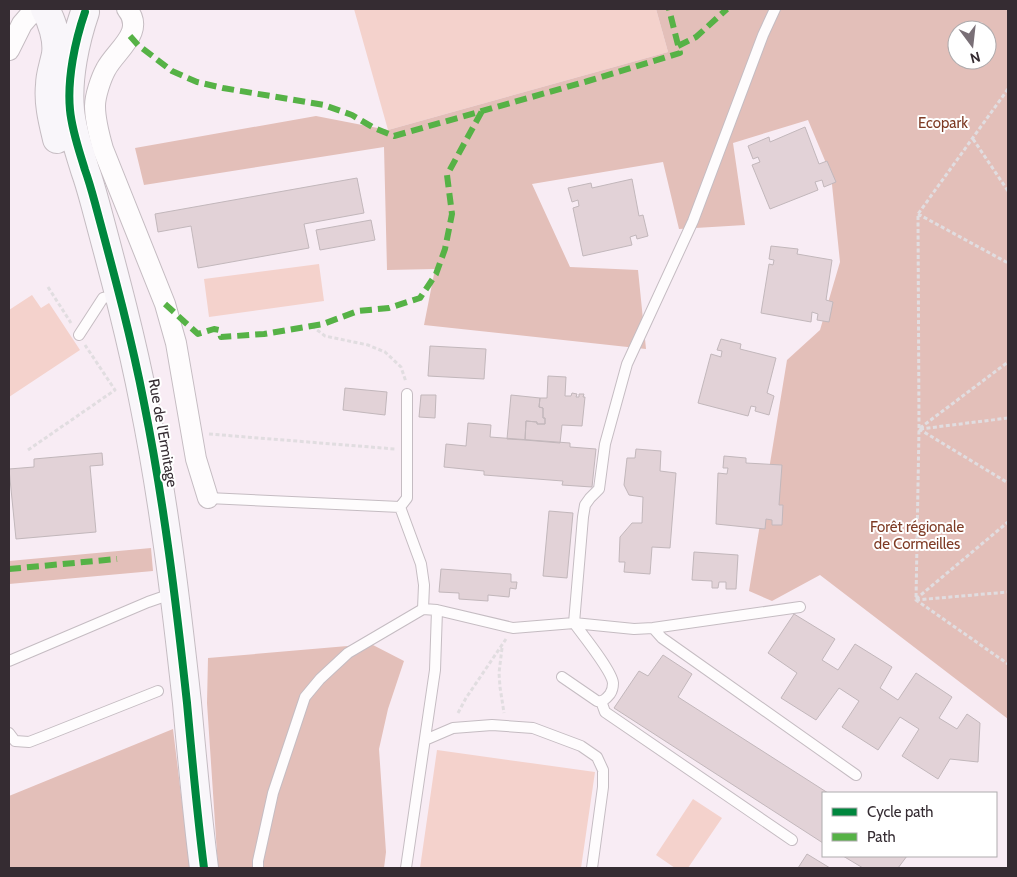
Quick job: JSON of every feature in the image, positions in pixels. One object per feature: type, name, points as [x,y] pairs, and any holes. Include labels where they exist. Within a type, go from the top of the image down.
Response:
[{"type":"street","points":[[9,50],[22,24],[35,9]]},
{"type":"street","name":"Rue de l'Ermitage","points":[[45,9],[52,25],[56,46],[50,92],[58,143],[119,293]]},
{"type":"street","points":[[50,9],[75,14],[88,10]]},
{"type":"street","points":[[126,9],[133,23],[130,36],[106,68],[95,106],[97,126],[102,148],[165,304],[176,343],[196,460],[208,498]]},
{"type":"street","name":"Rue de l'Ermitage","points":[[88,10],[77,39],[72,64],[70,109],[76,142],[119,293],[144,406],[166,532],[174,592],[204,868]]},
{"type":"lane","points":[[562,676],[597,701],[605,700],[612,691],[613,682],[609,672],[574,623],[584,511],[590,498],[599,489],[605,444],[627,364],[693,221],[763,35],[775,9]]},
{"type":"lane","points":[[79,335],[103,298],[119,293]]},
{"type":"lane","points":[[400,507],[407,498],[407,394]]},
{"type":"lane","points":[[208,498],[400,507]]},
{"type":"lane","points":[[400,507],[420,564],[424,585],[424,609]]},
{"type":"lane","points":[[9,661],[174,592]]},
{"type":"lane","points":[[258,868],[273,793],[305,697],[320,679],[348,653],[424,609],[437,610],[513,628],[574,623],[634,629],[654,628],[800,607]]},
{"type":"lane","points":[[406,868],[435,670],[437,610]]},
{"type":"lane","points":[[654,628],[662,638],[856,775]]},
{"type":"lane","points":[[9,733],[15,741],[28,742],[158,691]]},
{"type":"lane","points":[[602,701],[605,712],[792,840]]},
{"type":"lane","points":[[425,740],[453,728],[492,725],[533,728],[581,746],[597,757],[603,770],[603,787],[592,868]]},
{"type":"path","points":[[916,600],[919,429],[918,214],[1008,89]]},
{"type":"path","points":[[973,139],[1008,191]]},
{"type":"path","points":[[918,214],[1008,263]]},
{"type":"path","points":[[312,326],[325,336],[368,345],[385,352],[401,367],[406,380],[407,394]]},
{"type":"path","points":[[28,450],[114,390],[91,354]]},
{"type":"path","points":[[919,429],[1008,362]]},
{"type":"path","points":[[919,429],[1008,418]]},
{"type":"path","points":[[919,429],[1008,483]]},
{"type":"path","points":[[191,433],[407,450]]},
{"type":"path","points":[[916,600],[1008,522]]},
{"type":"path","points":[[916,600],[1008,592]]},
{"type":"path","points":[[916,600],[1008,664]]},
{"type":"path","points":[[453,728],[456,717],[466,698],[513,628]]},
{"type":"path","points":[[502,645],[499,673],[506,726]]},
{"type":"shaded area","points":[[354,9],[656,9],[668,52],[388,130]]},
{"type":"shaded area","points":[[319,264],[324,301],[209,317],[204,279]]},
{"type":"shaded area","points":[[32,295],[41,308],[49,303],[80,350],[9,397],[9,310]]},
{"type":"shaded area","points":[[437,750],[595,772],[581,868],[420,868]]},
{"type":"shaded area","points":[[693,799],[722,818],[688,868],[675,868],[656,855]]},
{"type":"green space","points":[[656,9],[1008,9],[1008,719],[820,575],[772,601],[749,591],[787,360],[820,330],[840,262],[831,175],[808,120],[733,143],[745,225],[679,229],[663,162],[532,184],[570,267],[638,270],[646,349],[424,325],[435,269],[387,270],[384,147],[144,185],[135,148],[316,116],[388,130],[668,52]]},
{"type":"green space","points":[[151,548],[153,571],[9,584],[9,561]]},
{"type":"green space","points":[[371,644],[404,661],[388,709],[379,749],[386,852],[384,868],[218,868],[207,703],[208,658]]},
{"type":"green space","points":[[173,729],[190,868],[9,868],[9,796]]},
{"type":"building","points":[[805,127],[819,164],[827,161],[836,182],[824,187],[822,180],[815,182],[818,190],[770,209],[752,165],[760,162],[758,157],[753,159],[748,146],[769,137],[770,142]]},
{"type":"building","points":[[357,178],[364,213],[304,224],[309,248],[198,268],[191,226],[158,232],[155,214]]},
{"type":"building","points":[[632,179],[639,216],[643,215],[648,236],[637,239],[636,235],[630,237],[632,245],[583,256],[573,208],[579,206],[578,200],[572,202],[568,188],[591,183],[592,188]]},
{"type":"building","points":[[371,220],[375,240],[320,250],[316,230]]},
{"type":"building","points":[[771,246],[798,249],[797,254],[832,260],[826,300],[833,302],[829,322],[817,320],[818,314],[812,312],[811,322],[761,313],[769,264],[773,265],[774,260],[769,259]]},
{"type":"building","points":[[721,339],[741,344],[740,349],[776,358],[767,393],[774,396],[769,415],[755,411],[756,407],[751,406],[748,416],[698,403],[711,354],[721,357],[722,351],[717,350]]},
{"type":"building","points":[[430,346],[486,349],[484,379],[428,376]]},
{"type":"building","points":[[548,376],[566,377],[565,396],[571,396],[572,393],[577,394],[576,397],[579,397],[579,394],[584,394],[583,397],[585,397],[582,426],[562,425],[560,443],[525,440],[526,421],[545,424],[543,408],[539,407],[540,398],[547,398]]},
{"type":"building","points":[[345,388],[387,392],[385,415],[343,410]]},
{"type":"building","points":[[421,395],[436,395],[435,418],[419,417]]},
{"type":"building","points":[[511,395],[540,398],[539,407],[543,408],[545,424],[526,421],[525,440],[507,439]]},
{"type":"building","points":[[468,423],[491,425],[490,437],[570,443],[570,447],[596,449],[592,487],[562,485],[563,481],[484,475],[484,471],[444,467],[446,444],[466,446]]},
{"type":"building","points":[[636,449],[661,451],[660,471],[676,473],[670,548],[652,547],[650,574],[624,572],[625,562],[619,562],[620,537],[632,523],[642,523],[643,497],[629,495],[624,485],[627,458],[635,458]]},
{"type":"building","points":[[102,453],[103,465],[90,466],[96,532],[16,539],[9,469],[34,467],[34,459]]},
{"type":"building","points":[[724,456],[746,458],[746,463],[782,465],[779,505],[783,505],[782,525],[772,525],[772,520],[766,519],[765,529],[716,524],[718,473],[727,474],[728,468],[723,468]]},
{"type":"building","points":[[549,511],[573,513],[567,578],[543,576]]},
{"type":"building","points":[[694,552],[738,555],[736,589],[726,589],[726,582],[719,582],[718,588],[712,588],[712,581],[692,580]]},
{"type":"building","points":[[441,569],[511,574],[511,582],[517,582],[516,589],[510,588],[509,597],[488,595],[488,601],[459,599],[459,593],[439,592]]},
{"type":"building","points":[[794,614],[835,639],[822,660],[838,670],[855,644],[892,667],[880,688],[898,700],[916,673],[952,697],[939,718],[957,729],[967,714],[980,723],[978,762],[950,759],[938,779],[902,756],[919,729],[900,717],[878,750],[842,727],[859,701],[839,688],[816,720],[781,698],[797,673],[768,653]]},
{"type":"building","points":[[663,655],[692,674],[678,697],[826,792],[822,792],[822,842],[614,708],[639,671],[648,676]]},
{"type":"building","points":[[807,854],[830,868],[798,868]]},
{"type":"building","points":[[845,857],[906,857],[898,868],[863,868]]},
{"type":"marked path","points":[[130,36],[138,45],[172,71],[197,82],[324,105],[352,115],[374,128],[394,136],[680,53],[669,9]]},
{"type":"marked path","points":[[678,46],[696,37],[727,9]]},
{"type":"marked path","points":[[165,304],[198,334],[214,329],[219,330],[221,337],[264,334],[323,324],[358,311],[389,308],[420,298],[436,274],[445,249],[452,214],[447,175],[482,111]]},
{"type":"marked path","points":[[9,569],[117,559]]},
{"type":"cycle path","points":[[85,12],[75,48],[71,73],[69,98],[71,118],[121,303],[139,378],[151,440],[174,590],[204,868]]},
{"type":"park label","name":"Ecopark","points":[[943,123]]},
{"type":"park label","name":"Forêt régionale de Cormeilles","points":[[917,536]]}]
